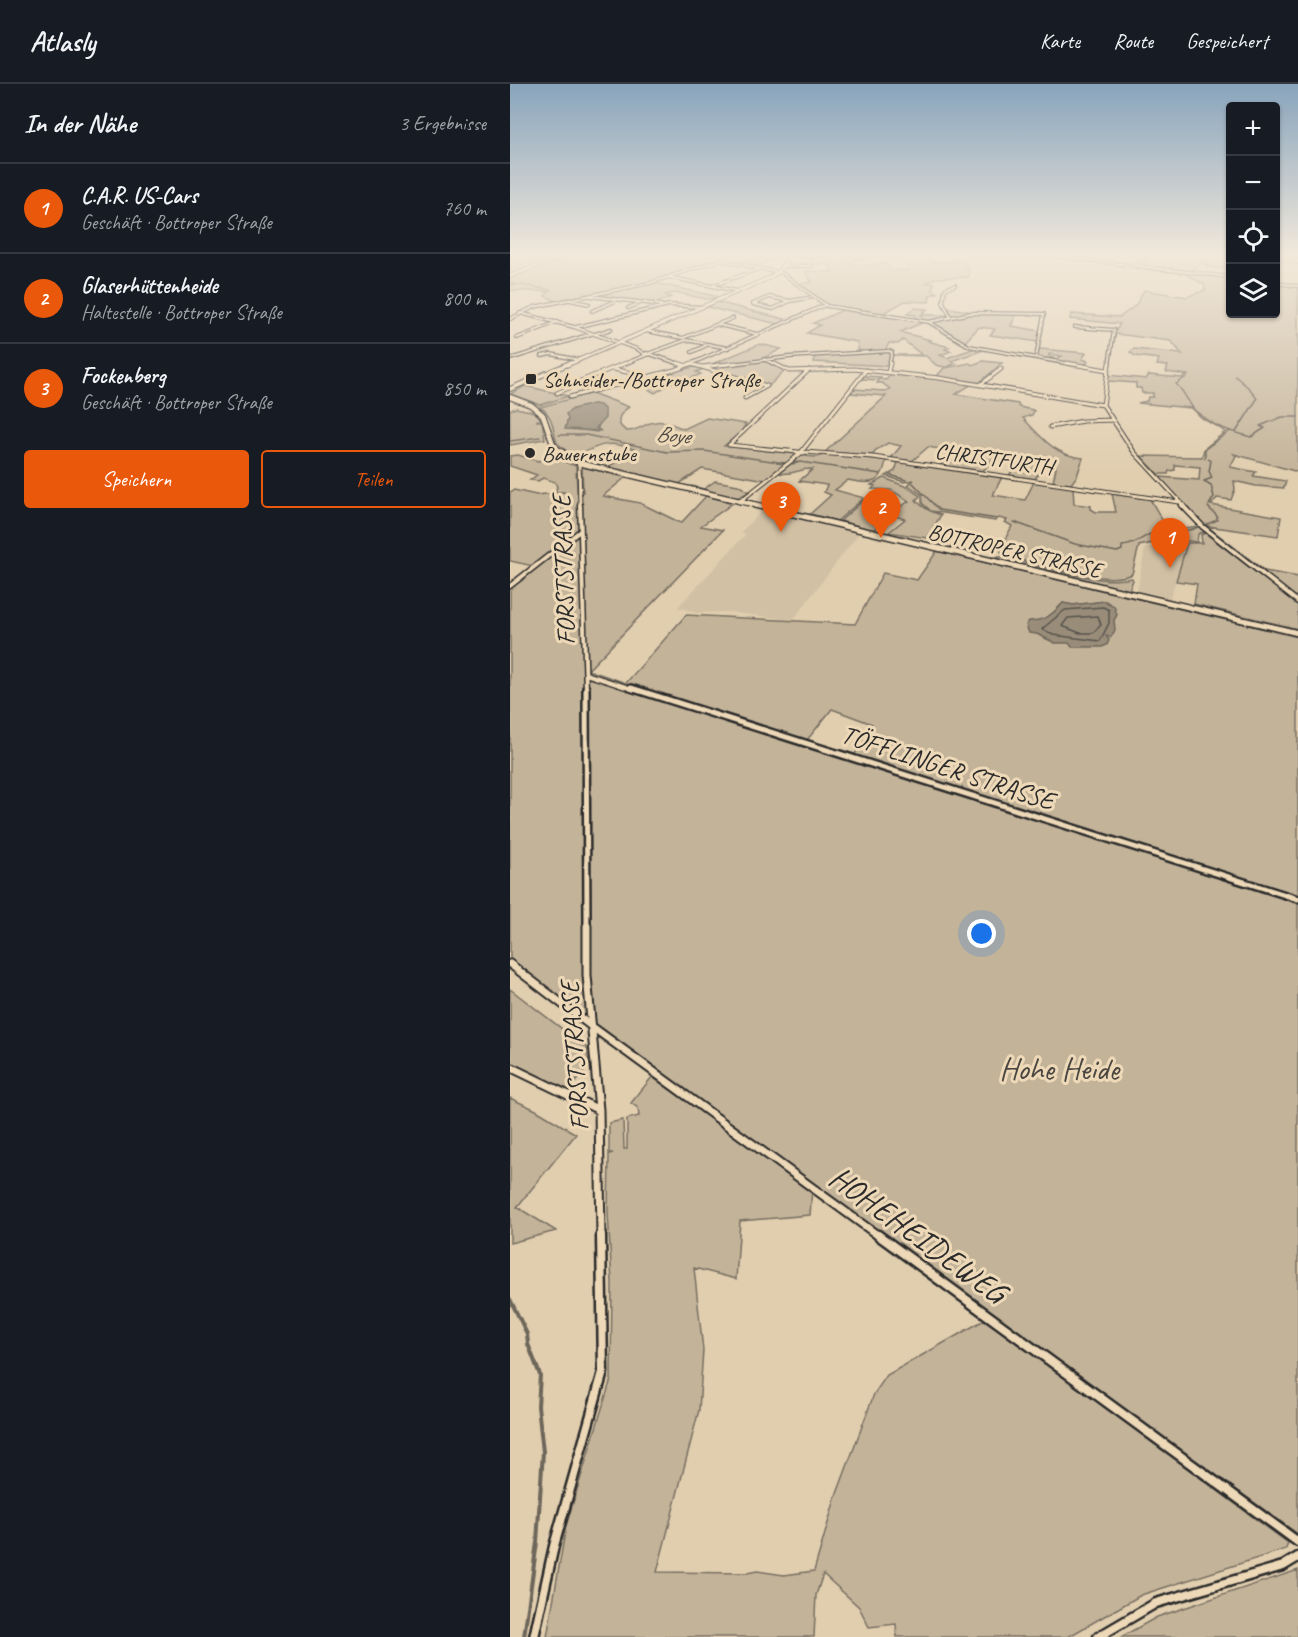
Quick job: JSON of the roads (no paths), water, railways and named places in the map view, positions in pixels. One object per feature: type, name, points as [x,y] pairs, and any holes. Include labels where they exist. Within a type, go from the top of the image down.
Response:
[{"type":"main road","name":"BOTTROPER STRASSE","points":[[510,397],[540,412],[546,421],[552,445],[579,463],[1298,633]]},
{"type":"street","points":[[518,338],[544,327]]},
{"type":"street","points":[[575,327],[685,366]]},
{"type":"street","points":[[510,389],[654,327]]},
{"type":"street","points":[[646,331],[683,338],[711,327]]},
{"type":"street","points":[[728,327],[759,335]]},
{"type":"street","points":[[570,397],[691,364],[776,327]]},
{"type":"street","points":[[938,327],[966,345],[1107,370]]},
{"type":"street","points":[[1036,357],[1041,327]]},
{"type":"street","points":[[1081,327],[1114,330],[1103,405],[1134,452],[1203,527],[1298,602]]},
{"type":"street","points":[[510,357],[515,358],[611,328]]},
{"type":"street","points":[[580,383],[578,381],[585,377],[686,340],[728,348]]},
{"type":"street","points":[[692,352],[710,344]]},
{"type":"street","points":[[702,367],[764,359],[889,351],[892,352],[888,372]]},
{"type":"street","points":[[542,356],[551,354],[579,360]]},
{"type":"street","points":[[764,359],[788,370],[888,372],[1103,405]]},
{"type":"street","points":[[691,364],[767,386],[745,398]]},
{"type":"street","points":[[611,368],[647,377]]},
{"type":"street","points":[[980,385],[1001,369]]},
{"type":"street","name":"CHRISTFURTH","points":[[809,370],[729,444],[873,457],[1179,501]]},
{"type":"street","points":[[739,501],[801,452],[866,370]]},
{"type":"street","points":[[558,393],[580,383],[604,388]]},
{"type":"street","points":[[1050,427],[1083,421],[1113,420]]},
{"type":"street","name":"FORSTSTRASSE","points":[[534,1637],[554,1546],[603,1372],[599,1110],[587,975],[586,674],[579,463]]},
{"type":"street","points":[[510,586],[580,531]]},
{"type":"street","name":"TÖFFLINGER STRASSE","points":[[586,674],[1298,899]]},
{"type":"street","name":"HOHEHEIDEWEG","points":[[510,964],[591,1026],[1298,1542]]},
{"type":"street","points":[[510,1067],[599,1110]]},
{"type":"street","points":[[1098,1637],[1156,1603],[1283,1566],[1298,1557]]},
{"type":"water","points":[[593,404],[600,405],[605,410],[605,418],[596,428],[601,431],[565,429],[568,419],[566,414],[573,409]]},
{"type":"water","points":[[1105,601],[1114,606],[1117,615],[1114,620],[1115,630],[1111,637],[1106,636],[1109,640],[1107,645],[1102,647],[1072,647],[1069,643],[1055,643],[1037,634],[1029,633],[1026,625],[1029,621],[1040,620],[1048,616],[1063,603],[1073,605]]},
{"type":"waterway","points":[[1188,376],[1176,384],[1193,409],[1207,421],[1230,431]]},
{"type":"waterway","points":[[1235,376],[1250,389],[1257,399],[1236,432]]},
{"type":"waterway","name":"Boye","points":[[1230,431],[1251,437],[1265,428],[1260,426],[1282,417],[1298,417]]},
{"type":"waterway","name":"Boye","points":[[1205,458],[1205,449],[1230,431]]},
{"type":"waterway","name":"Boye","points":[[559,435],[586,435],[667,452],[704,451],[785,463]]},
{"type":"waterway","name":"Boye","points":[[510,441],[540,437]]},
{"type":"waterway","name":"Boye","points":[[1208,459],[1211,461],[1209,471],[1212,478],[1204,481],[1211,485],[1214,497],[1209,505]]},
{"type":"waterway","name":"Boye","points":[[792,463],[800,462],[881,474]]},
{"type":"waterway","name":"Boye","points":[[890,475],[906,480]]},
{"type":"waterway","name":"Boye","points":[[913,483],[939,510],[997,519]]},
{"type":"waterway","name":"Boye","points":[[1205,525],[1217,520],[1217,516],[1208,507]]},
{"type":"waterway","name":"Boye","points":[[1014,522],[1075,544],[1117,552],[1122,550],[1122,546],[1133,544],[1152,533],[1184,531],[1200,526]]},
{"type":"waterway","points":[[510,1299],[527,1334],[528,1344],[540,1375],[538,1406],[543,1452],[537,1542],[524,1637]]},
{"type":"place","name":"Schneider-/Bottroper Straße","points":[[531,379]]},
{"type":"place","name":"Bauernstube","points":[[530,453]]},
{"type":"place","name":"Fockenberg","points":[[781,532]]},
{"type":"place","name":"Glaserhüttenheide","points":[[881,538]]},
{"type":"place","name":"C.A.R. US-Cars","points":[[1170,568]]},
{"type":"park label","name":"Hohe Heide","points":[[1059,1068]]}]
